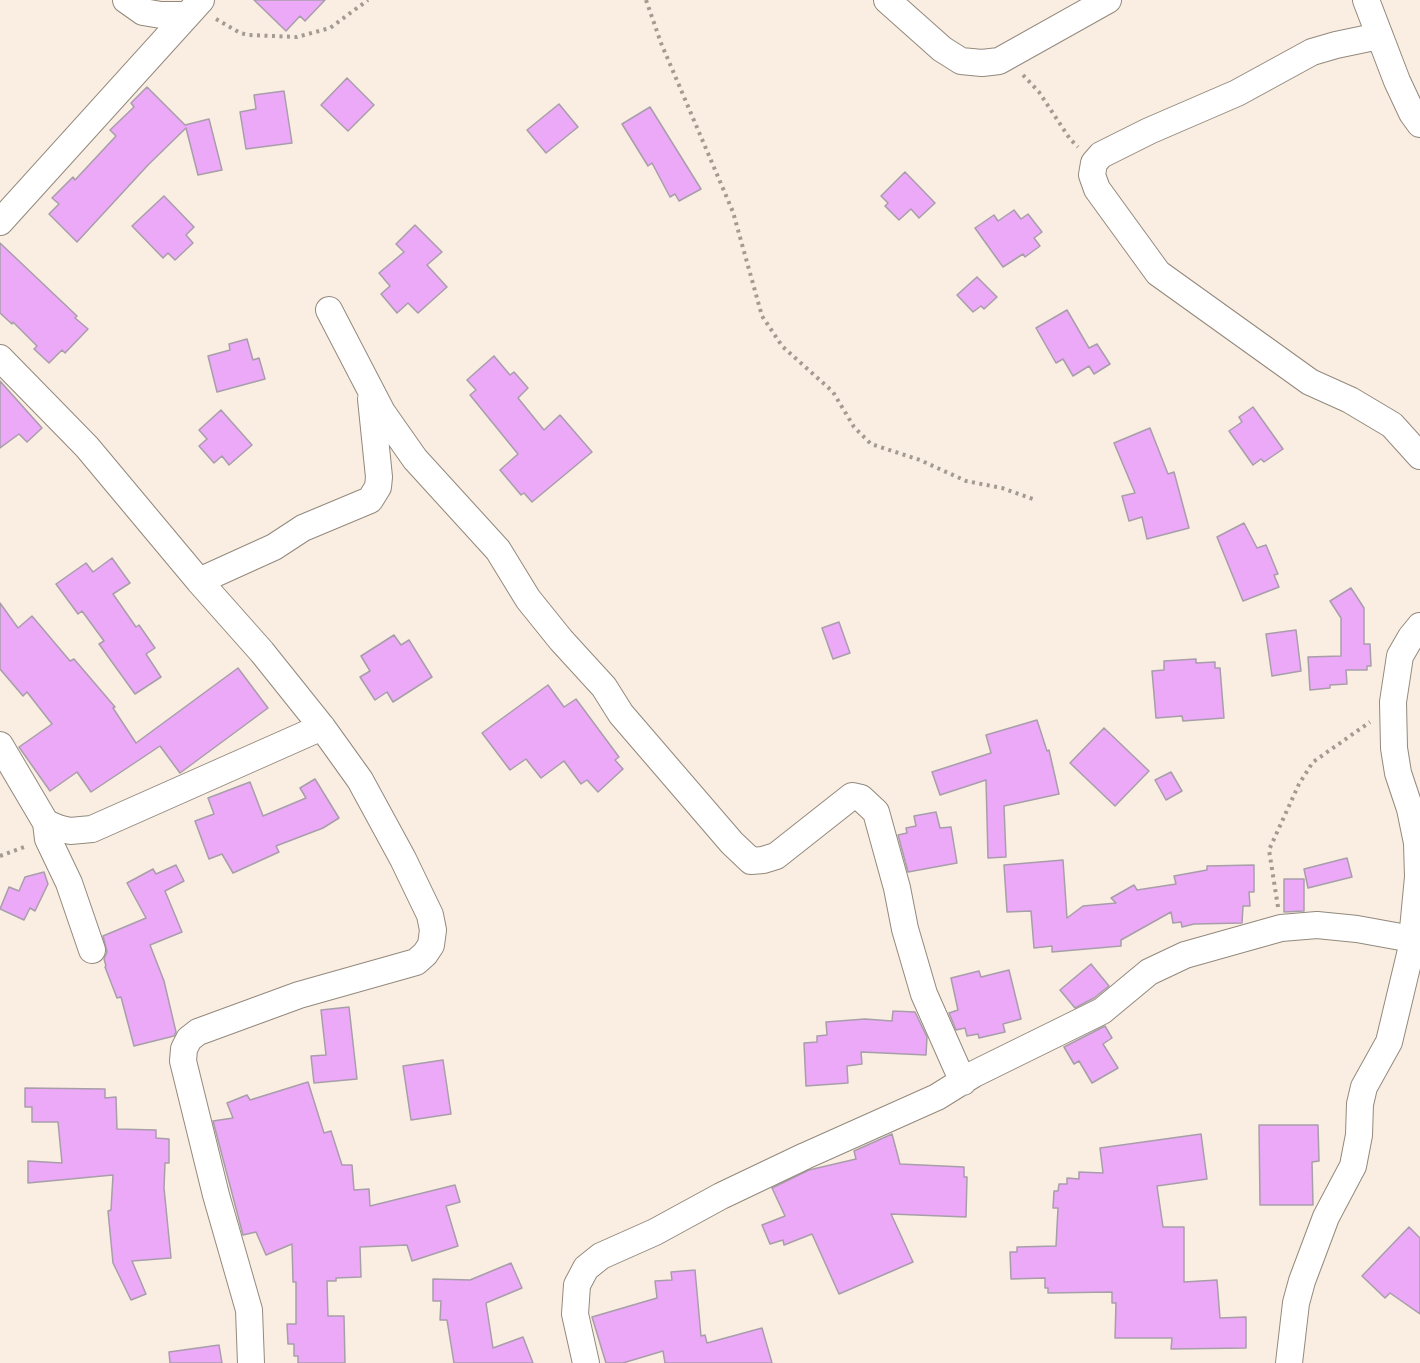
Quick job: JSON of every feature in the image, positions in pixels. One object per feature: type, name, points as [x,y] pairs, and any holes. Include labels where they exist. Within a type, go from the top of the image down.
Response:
[{"type":"street","points":[[126,0],[143,12],[160,15],[192,9]]},
{"type":"street","points":[[887,0],[942,49],[961,61],[982,63],[999,61],[1108,0]]},
{"type":"street","points":[[1366,0],[1397,81],[1412,113],[1420,124]]},
{"type":"street","points":[[0,222],[192,9]]},
{"type":"street","points":[[1379,36],[1312,52],[1237,93],[1149,131],[1101,155],[1094,164],[1092,175],[1097,189],[1158,273],[1310,382],[1350,400],[1392,426],[1420,456]]},
{"type":"street","points":[[328,310],[382,412],[415,459],[498,550],[528,599],[561,640],[604,687],[621,714],[732,843],[752,861],[764,860],[776,856],[852,796],[861,798],[876,812],[924,994],[963,1082]]},
{"type":"street","points":[[1,360],[87,447],[199,581],[262,652],[322,727],[360,780],[430,915],[433,930],[431,945],[426,954],[416,962],[299,995],[198,1032],[189,1039],[184,1049],[183,1061],[208,1162],[249,1310],[251,1363]]},
{"type":"street","points":[[199,581],[274,547],[303,528],[370,500],[378,486],[379,477],[370,389]]},
{"type":"street","points":[[1289,1363],[1296,1303],[1302,1281],[1326,1217],[1353,1166],[1364,1087],[1389,1042],[1412,939],[1418,877],[1417,843],[1410,809],[1398,773],[1394,748],[1393,702],[1400,656],[1420,626]]},
{"type":"street","points":[[46,823],[70,831],[92,829],[322,727]]},
{"type":"street","points":[[0,745],[46,823],[48,839],[69,883],[92,950]]},
{"type":"street","points":[[586,1363],[575,1314],[577,1285],[586,1268],[601,1256],[655,1232],[721,1196],[794,1161],[938,1097],[1102,1011],[1149,972],[1207,948],[1281,928],[1317,925],[1357,929],[1412,939]]},
{"type":"path","points":[[192,9],[217,19],[240,33],[297,37],[330,28],[368,0]]},
{"type":"path","points":[[646,0],[661,43],[733,212],[762,316],[782,346],[833,392],[854,427],[871,444],[920,460],[966,481],[1002,488],[1036,500]]},
{"type":"path","points":[[999,61],[1023,76],[1039,92],[1070,139],[1094,164]]},
{"type":"path","points":[[1281,928],[1269,850],[1299,784],[1312,762],[1348,739],[1393,702]]},
{"type":"building","points":[[254,0],[325,0],[305,21],[300,16],[286,31]]},
{"type":"building","points":[[347,78],[374,105],[348,131],[321,105]]},
{"type":"building","points":[[147,87],[185,125],[209,119],[222,170],[198,175],[186,128],[148,165],[77,242],[49,214],[59,204],[52,198],[73,177],[75,180],[116,136],[110,130],[134,107],[131,103]]},
{"type":"building","points":[[284,91],[292,143],[246,149],[240,112],[256,109],[254,95]]},
{"type":"building","points":[[559,104],[578,127],[546,153],[527,130]]},
{"type":"building","points":[[650,107],[701,189],[679,201],[675,194],[670,197],[652,163],[648,166],[622,124]]},
{"type":"building","points":[[905,172],[935,203],[919,218],[911,209],[899,220],[885,206],[888,203],[881,196]]},
{"type":"building","points":[[164,196],[194,227],[186,235],[193,243],[175,260],[168,253],[163,258],[132,226]]},
{"type":"building","points":[[1014,210],[1021,219],[1028,214],[1042,232],[1034,238],[1040,246],[1025,257],[1023,254],[1003,267],[975,228],[994,215],[998,221]]},
{"type":"building","points":[[415,225],[442,252],[427,265],[447,287],[418,313],[408,303],[397,313],[381,294],[390,286],[379,273],[404,252],[396,244]]},
{"type":"building","points":[[0,243],[88,329],[65,353],[62,350],[49,363],[34,349],[37,346],[13,322],[12,324],[0,313]]},
{"type":"building","points":[[977,277],[997,297],[984,309],[981,306],[973,312],[957,295]]},
{"type":"building","points":[[1067,310],[1089,348],[1097,344],[1110,364],[1094,374],[1089,366],[1073,376],[1063,359],[1056,363],[1036,328]]},
{"type":"building","points":[[247,339],[253,360],[259,358],[265,379],[217,392],[208,356],[230,350],[229,344]]},
{"type":"building","points":[[494,356],[510,375],[514,372],[528,388],[518,398],[544,430],[560,415],[592,452],[532,502],[524,493],[521,495],[500,470],[518,454],[470,395],[476,390],[467,380]]},
{"type":"building","points":[[0,381],[42,428],[27,442],[19,434],[0,448]]},
{"type":"building","points":[[1253,407],[1283,449],[1264,462],[1261,459],[1253,465],[1229,431],[1242,422],[1239,417]]},
{"type":"building","points":[[221,410],[252,445],[229,465],[222,456],[214,463],[199,446],[207,439],[199,430]]},
{"type":"building","points":[[1150,428],[1168,474],[1174,472],[1189,528],[1147,539],[1142,517],[1129,521],[1122,496],[1135,493],[1114,443]]},
{"type":"building","points":[[1244,523],[1257,548],[1266,545],[1278,574],[1274,575],[1279,587],[1243,601],[1217,537]]},
{"type":"building","points":[[112,558],[130,583],[113,594],[136,627],[139,625],[155,648],[146,654],[161,677],[135,694],[99,644],[104,641],[82,611],[78,614],[56,584],[86,563],[93,572]]},
{"type":"building","points":[[1351,588],[1364,608],[1364,644],[1370,644],[1371,666],[1367,666],[1367,670],[1346,670],[1347,684],[1310,690],[1308,657],[1341,656],[1341,618],[1330,601]]},
{"type":"building","points":[[0,603],[18,628],[32,616],[70,661],[74,659],[115,707],[113,708],[136,743],[238,668],[268,708],[180,773],[160,746],[91,792],[77,772],[50,791],[19,747],[52,724],[27,692],[23,696],[0,669]]},
{"type":"building","points":[[839,622],[850,653],[833,659],[822,628]]},
{"type":"building","points":[[1296,630],[1301,671],[1272,676],[1266,634]]},
{"type":"building","points":[[394,635],[401,645],[409,640],[432,677],[393,702],[387,692],[375,700],[360,677],[370,671],[361,656]]},
{"type":"building","points":[[1196,659],[1196,663],[1215,662],[1215,668],[1220,668],[1224,718],[1183,721],[1182,716],[1156,718],[1152,671],[1164,670],[1164,661]]},
{"type":"building","points":[[548,685],[564,707],[576,699],[619,757],[615,760],[623,769],[598,792],[587,780],[581,784],[564,761],[541,778],[526,759],[510,770],[482,733]]},
{"type":"building","points":[[1037,720],[1047,751],[1049,750],[1059,794],[1004,806],[1006,857],[988,858],[986,780],[940,795],[932,772],[991,753],[986,735]]},
{"type":"building","points":[[1104,728],[1149,771],[1115,806],[1070,763]]},
{"type":"building","points":[[1171,772],[1182,791],[1166,800],[1155,780]]},
{"type":"building","points":[[315,779],[339,818],[323,828],[276,846],[279,852],[233,873],[222,854],[209,859],[195,821],[214,814],[208,798],[250,782],[263,816],[306,798],[300,788]]},
{"type":"building","points":[[936,812],[940,828],[951,827],[957,863],[908,872],[898,835],[907,833],[906,828],[916,826],[914,816]]},
{"type":"building","points":[[1347,858],[1352,877],[1308,888],[1304,869]]},
{"type":"building","points":[[1063,860],[1067,918],[1083,906],[1116,903],[1111,898],[1134,885],[1137,890],[1176,884],[1174,876],[1207,870],[1207,866],[1254,865],[1254,892],[1249,892],[1250,906],[1243,906],[1242,923],[1194,924],[1182,927],[1181,922],[1173,923],[1171,912],[1121,940],[1121,946],[1052,952],[1052,946],[1034,948],[1031,911],[1007,912],[1004,865]]},
{"type":"building","points":[[176,865],[184,881],[165,891],[182,932],[150,945],[164,981],[176,1032],[174,1036],[134,1046],[121,997],[117,998],[105,967],[104,959],[107,952],[103,936],[146,918],[127,883],[153,869],[156,874]]},
{"type":"building","points":[[44,872],[48,884],[35,911],[30,908],[24,920],[0,909],[9,887],[19,891],[25,877]]},
{"type":"building","points":[[1284,879],[1304,879],[1304,911],[1284,912]]},
{"type":"building","points":[[1091,964],[1109,986],[1094,998],[1075,1008],[1060,990]]},
{"type":"building","points":[[1009,970],[1021,1019],[1003,1024],[1005,1032],[979,1038],[978,1034],[967,1036],[965,1028],[956,1030],[949,1013],[958,1010],[951,978],[979,971],[981,977]]},
{"type":"building","points":[[349,1007],[357,1079],[314,1083],[311,1056],[326,1055],[321,1010]]},
{"type":"building","points":[[893,1011],[915,1012],[927,1037],[926,1055],[861,1052],[862,1064],[847,1066],[848,1083],[806,1086],[804,1043],[817,1042],[817,1036],[827,1035],[826,1022],[865,1019],[892,1021]]},
{"type":"building","points":[[1105,1026],[1112,1038],[1103,1044],[1118,1068],[1092,1083],[1079,1061],[1074,1064],[1064,1047]]},
{"type":"building","points":[[443,1060],[451,1114],[411,1120],[403,1066]]},
{"type":"building","points":[[308,1082],[324,1133],[331,1131],[342,1165],[352,1165],[354,1190],[369,1189],[370,1206],[455,1185],[460,1202],[446,1206],[458,1246],[412,1261],[407,1245],[360,1247],[361,1277],[336,1278],[336,1281],[327,1281],[328,1316],[344,1316],[345,1363],[298,1363],[298,1356],[294,1356],[294,1344],[288,1344],[287,1324],[296,1324],[296,1282],[293,1282],[292,1244],[266,1255],[256,1232],[243,1235],[213,1121],[233,1118],[227,1103],[247,1095],[250,1100]]},
{"type":"building","points":[[25,1088],[105,1089],[105,1098],[116,1097],[117,1129],[156,1130],[156,1138],[169,1139],[169,1163],[165,1163],[164,1188],[171,1258],[132,1261],[146,1294],[131,1300],[113,1263],[108,1211],[111,1210],[113,1175],[28,1183],[28,1161],[62,1163],[58,1122],[32,1122],[32,1107],[25,1107]]},
{"type":"building","points":[[1259,1125],[1318,1125],[1319,1161],[1312,1162],[1313,1205],[1260,1205]]},
{"type":"building","points":[[892,1134],[900,1164],[964,1167],[964,1177],[967,1177],[966,1217],[891,1214],[913,1262],[839,1294],[812,1234],[784,1245],[783,1240],[770,1244],[762,1225],[785,1216],[772,1188],[809,1170],[856,1159],[854,1151]]},
{"type":"building","points":[[1201,1134],[1207,1179],[1157,1186],[1163,1227],[1184,1227],[1184,1282],[1217,1280],[1220,1318],[1246,1317],[1246,1348],[1171,1349],[1172,1338],[1115,1338],[1116,1303],[1112,1303],[1112,1292],[1048,1293],[1048,1288],[1045,1288],[1045,1278],[1011,1279],[1010,1252],[1017,1252],[1017,1247],[1056,1246],[1058,1208],[1053,1208],[1054,1191],[1058,1191],[1059,1184],[1067,1184],[1067,1178],[1079,1179],[1079,1172],[1103,1173],[1100,1148]]},
{"type":"building","points":[[1409,1227],[1420,1238],[1420,1314],[1390,1293],[1385,1298],[1362,1276]]},
{"type":"building","points":[[511,1263],[522,1288],[486,1303],[493,1348],[523,1337],[533,1363],[454,1363],[447,1320],[440,1320],[441,1301],[433,1301],[433,1279],[470,1280]]},
{"type":"building","points":[[695,1270],[701,1336],[705,1335],[707,1343],[762,1328],[772,1363],[665,1363],[663,1351],[623,1363],[606,1363],[592,1317],[657,1298],[655,1281],[672,1280],[671,1272]]},
{"type":"building","points":[[219,1345],[222,1363],[170,1363],[169,1352]]}]
